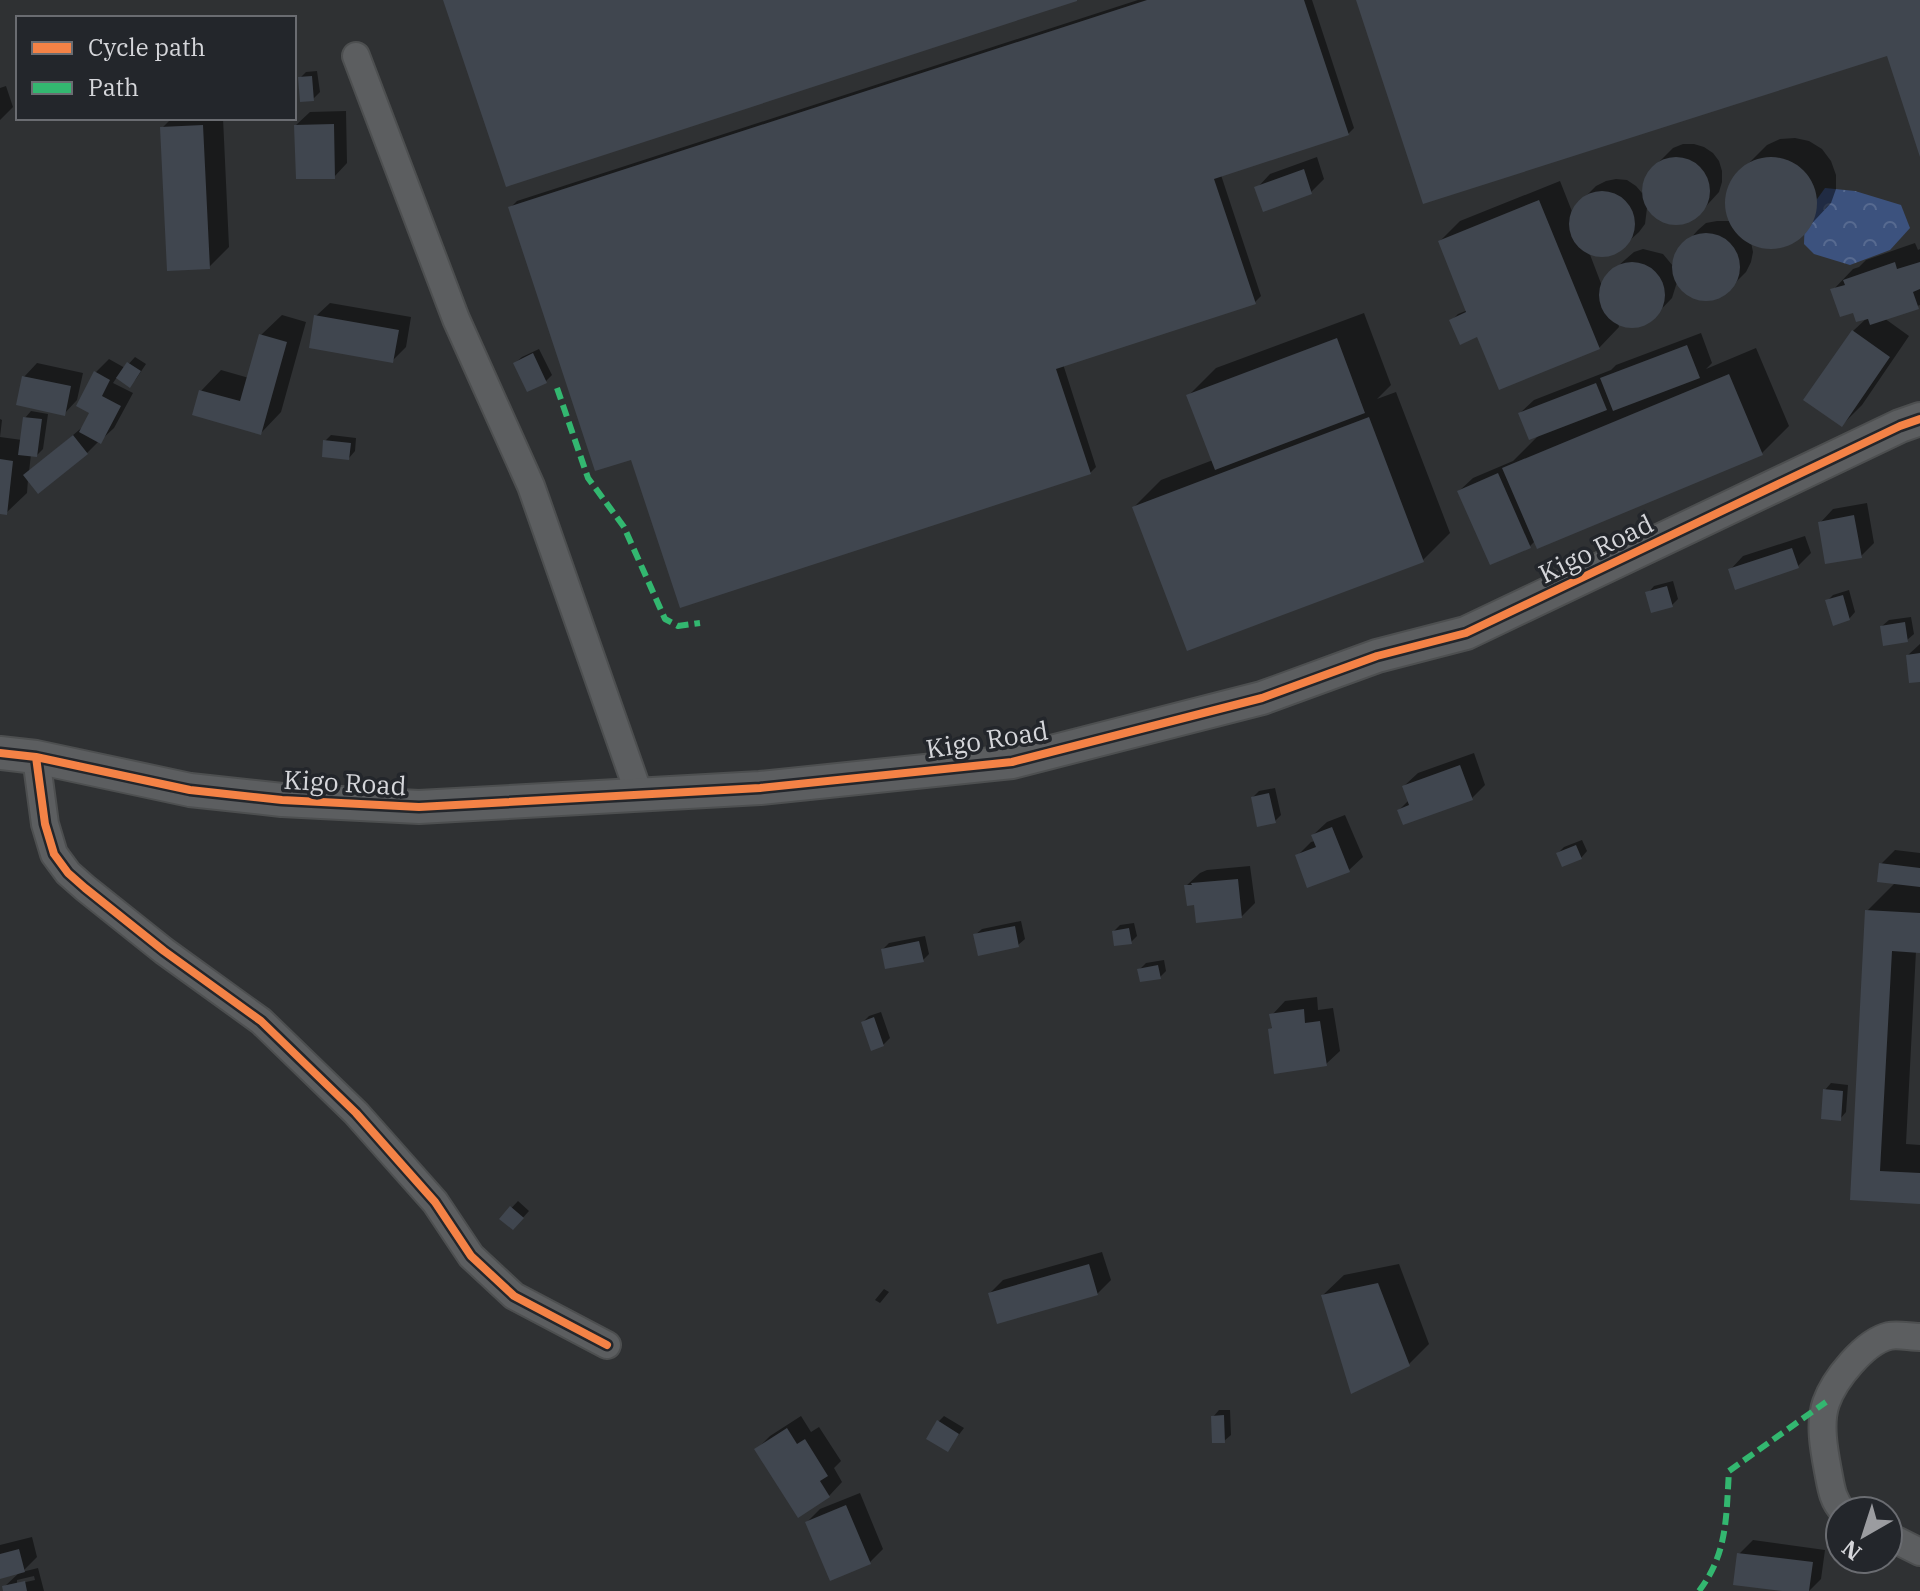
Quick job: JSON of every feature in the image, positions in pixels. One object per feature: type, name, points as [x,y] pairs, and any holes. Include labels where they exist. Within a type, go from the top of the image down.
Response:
[{"type":"street","points":[[356,56],[456,319],[531,486],[639,794]]},
{"type":"street","name":"Kigo Road","points":[[0,753],[36,757],[190,790],[282,800],[419,807],[760,788],[1012,762],[1262,698],[1377,656],[1466,633],[1920,419]]},
{"type":"street","points":[[36,757],[45,824],[54,854],[68,873],[164,951],[261,1021],[356,1113],[435,1202],[471,1256],[514,1296],[607,1345]]},
{"type":"street","points":[[1833,1495],[1823,1427],[1826,1402],[1841,1377],[1869,1345],[1890,1336],[1920,1337]]},
{"type":"green space","points":[[1825,188],[1855,191],[1901,205],[1910,228],[1890,250],[1850,265],[1814,254],[1804,244],[1805,216]]},
{"type":"building","points":[[443,0],[1077,0],[1077,1],[506,187]]},
{"type":"building","points":[[1147,0],[1304,0],[1349,135],[1214,179],[1256,304],[1056,369],[1091,474],[680,608],[631,460],[595,471],[508,207]]},
{"type":"building","points":[[1356,0],[1920,0],[1920,157],[1887,56],[1423,204]]},
{"type":"building","points":[[312,76],[314,101],[300,102],[298,77]]},
{"type":"building","points":[[334,124],[335,179],[296,179],[294,125]]},
{"type":"building","points":[[203,125],[210,269],[167,271],[160,127]]},
{"type":"building","points":[[1669,157],[1683,157],[1695,162],[1705,172],[1710,191],[1705,210],[1695,220],[1683,225],[1669,225],[1657,220],[1647,210],[1642,198],[1642,184],[1647,172],[1657,162]]},
{"type":"building","points":[[1771,157],[1788,161],[1803,171],[1813,186],[1817,203],[1813,220],[1803,235],[1788,245],[1771,249],[1754,245],[1739,235],[1729,220],[1725,203],[1729,186],[1739,171],[1754,161]]},
{"type":"building","points":[[1304,169],[1312,194],[1263,212],[1254,187]]},
{"type":"building","points":[[1602,191],[1615,194],[1625,201],[1632,211],[1635,224],[1632,237],[1625,247],[1615,254],[1602,257],[1589,254],[1579,247],[1572,237],[1569,224],[1572,211],[1579,201],[1589,194]]},
{"type":"building","points":[[1539,200],[1600,349],[1499,390],[1477,337],[1460,345],[1449,320],[1466,312],[1438,241]]},
{"type":"building","points":[[1706,233],[1730,243],[1740,267],[1730,291],[1706,301],[1682,291],[1672,267],[1682,243]]},
{"type":"building","points":[[1632,262],[1645,265],[1655,272],[1662,282],[1665,295],[1662,308],[1655,318],[1645,325],[1632,328],[1619,325],[1609,318],[1602,308],[1599,295],[1602,282],[1609,272],[1619,265]]},
{"type":"building","points":[[1895,262],[1897,269],[1920,262],[1920,289],[1913,292],[1919,309],[1870,325],[1868,319],[1856,322],[1853,313],[1840,317],[1830,289],[1845,285],[1843,280]]},
{"type":"building","points":[[314,315],[399,330],[393,363],[309,348]]},
{"type":"building","points":[[1852,330],[1890,357],[1842,427],[1803,400]]},
{"type":"building","points":[[259,334],[287,342],[261,435],[192,415],[199,390],[240,401]]},
{"type":"building","points":[[1337,338],[1365,413],[1215,470],[1186,395]]},
{"type":"building","points":[[1687,345],[1700,378],[1613,411],[1600,378]]},
{"type":"building","points":[[533,353],[547,383],[527,392],[513,363]]},
{"type":"building","points":[[127,362],[141,371],[130,388],[116,378]]},
{"type":"building","points":[[94,371],[110,380],[102,396],[121,406],[101,444],[79,432],[89,413],[76,406]]},
{"type":"building","points":[[1729,374],[1763,455],[1537,549],[1502,468]]},
{"type":"building","points":[[22,376],[71,386],[65,416],[16,405]]},
{"type":"building","points":[[1596,383],[1607,410],[1529,440],[1518,413]]},
{"type":"building","points":[[23,417],[42,419],[37,457],[18,455]]},
{"type":"building","points":[[1369,417],[1424,562],[1187,651],[1132,507]]},
{"type":"building","points":[[73,435],[88,454],[38,494],[23,475]]},
{"type":"building","points":[[323,440],[351,443],[349,460],[322,457]]},
{"type":"building","points":[[0,459],[13,461],[7,515],[0,514]]},
{"type":"building","points":[[1498,473],[1531,548],[1490,565],[1457,491]]},
{"type":"building","points":[[1854,515],[1862,558],[1825,564],[1818,522]]},
{"type":"building","points":[[1792,548],[1799,568],[1735,590],[1728,569]]},
{"type":"building","points":[[1667,586],[1673,607],[1651,613],[1645,592]]},
{"type":"building","points":[[1843,595],[1850,620],[1833,626],[1825,600]]},
{"type":"building","points":[[1905,622],[1908,642],[1883,646],[1880,626]]},
{"type":"building","points":[[1920,653],[1920,682],[1909,683],[1906,655]]},
{"type":"building","points":[[1460,765],[1473,800],[1403,825],[1397,810],[1409,805],[1402,786]]},
{"type":"building","points":[[1269,793],[1276,823],[1257,827],[1251,797]]},
{"type":"building","points":[[1332,827],[1350,872],[1307,888],[1295,855],[1316,847],[1311,835]]},
{"type":"building","points":[[1576,845],[1582,859],[1562,867],[1556,853]]},
{"type":"building","points":[[1879,863],[1920,868],[1920,887],[1877,882]]},
{"type":"building","points":[[1238,879],[1242,918],[1196,923],[1194,905],[1187,906],[1184,885]]},
{"type":"building","points":[[1865,910],[1920,913],[1920,953],[1892,951],[1880,1171],[1920,1173],[1920,1204],[1850,1200]]},
{"type":"building","points":[[1015,926],[1019,947],[978,956],[973,934]]},
{"type":"building","points":[[1129,928],[1132,944],[1114,946],[1112,931]]},
{"type":"building","points":[[919,941],[924,962],[885,969],[881,949]]},
{"type":"building","points":[[1158,965],[1161,979],[1140,982],[1137,969]]},
{"type":"building","points":[[1304,1009],[1305,1023],[1320,1021],[1327,1066],[1274,1074],[1269,1014]]},
{"type":"building","points":[[874,1017],[884,1046],[871,1051],[861,1022]]},
{"type":"building","points":[[1823,1089],[1843,1091],[1841,1121],[1821,1119]]},
{"type":"building","points":[[510,1206],[524,1218],[513,1230],[499,1219]]},
{"type":"building","points":[[1089,1264],[1098,1295],[997,1324],[988,1293]]},
{"type":"building","points":[[1378,1283],[1410,1366],[1351,1394],[1321,1295]]},
{"type":"building","points":[[1224,1415],[1225,1443],[1212,1443],[1211,1416]]},
{"type":"building","points":[[937,1420],[959,1434],[948,1452],[926,1439]]},
{"type":"building","points":[[787,1428],[797,1444],[805,1439],[828,1476],[820,1481],[830,1497],[798,1518],[754,1449]]},
{"type":"building","points":[[846,1505],[871,1564],[830,1581],[805,1522]]},
{"type":"building","points":[[19,1549],[25,1572],[0,1579],[0,1554]]},
{"type":"building","points":[[1737,1553],[1813,1562],[1809,1591],[1733,1585]]},
{"type":"building","points":[[25,1581],[27,1591],[3,1591],[2,1586]]},
{"type":"marked path","points":[[557,388],[588,478],[624,527],[665,619],[678,626],[700,623]]},
{"type":"marked path","points":[[1699,1591],[1716,1563],[1724,1534],[1729,1471],[1826,1402]]},
{"type":"cycle path","points":[[0,753],[36,757],[190,790],[282,800],[419,807],[760,788],[1012,762],[1262,698],[1377,656],[1466,633],[1920,419]]},
{"type":"cycle path","points":[[36,757],[45,824],[54,854],[68,873],[164,951],[261,1021],[356,1113],[435,1202],[471,1256],[514,1296],[607,1345]]}]
